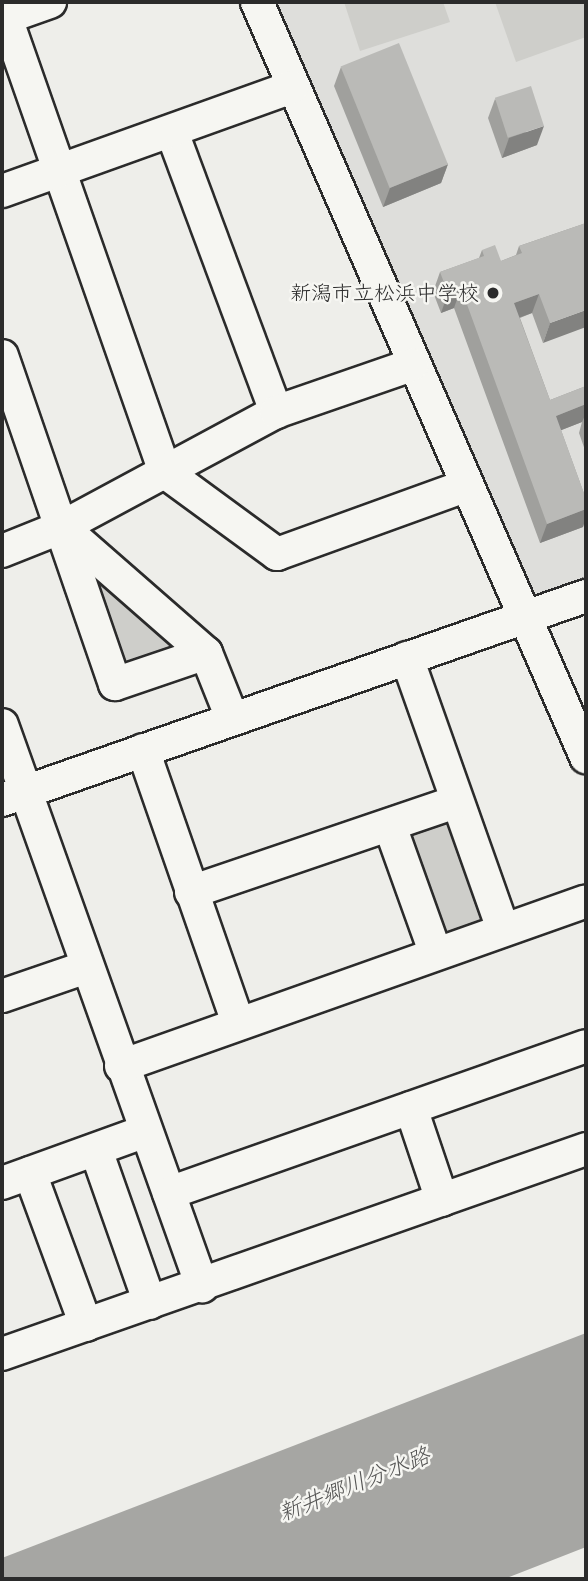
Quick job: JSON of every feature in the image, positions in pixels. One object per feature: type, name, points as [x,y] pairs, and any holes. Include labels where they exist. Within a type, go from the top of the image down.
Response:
[{"type":"street","points":[[50,2],[4,19],[165,472],[277,554],[466,486]]},
{"type":"street","points":[[257,2],[412,365],[527,617],[586,757]]},
{"type":"street","points":[[2,191],[292,87]]},
{"type":"street","points":[[172,132],[276,412]]},
{"type":"street","points":[[2,356],[115,684],[206,653]]},
{"type":"street","points":[[2,551],[62,527],[276,412],[412,365]]},
{"type":"street","points":[[62,527],[206,653],[232,718]]},
{"type":"street","points":[[14,796],[586,596]]},
{"type":"street","points":[[407,658],[455,802],[502,927]]},
{"type":"street","points":[[2,724],[14,796],[86,967],[202,1286]]},
{"type":"street","points":[[143,750],[238,1023]]},
{"type":"street","points":[[191,892],[455,802]]},
{"type":"street","points":[[390,826],[435,952]]},
{"type":"street","points":[[121,1066],[502,927],[586,901]]},
{"type":"street","points":[[2,996],[86,967]]},
{"type":"street","points":[[169,1193],[586,1046]]},
{"type":"street","points":[[411,1108],[442,1200]]},
{"type":"street","points":[[86,1325],[16,1178],[146,1132]]},
{"type":"street","points":[[2,1354],[586,1149]]},
{"type":"street","points":[[96,1150],[150,1303]]},
{"type":"shaded area","name":"新潟市立松浜中学校","points":[[275,2],[586,2],[586,585],[542,600],[529,590]]},
{"type":"shaded area","points":[[344,2],[443,2],[450,22],[360,51]]},
{"type":"shaded area","points":[[495,2],[586,2],[586,37],[516,62]]},
{"type":"shaded area","points":[[90,559],[187,646],[120,670]]},
{"type":"shaded area","points":[[446,812],[491,920],[442,944],[403,827]]},
{"type":"water","name":"新井郷川分水路","points":[[586,1333],[586,1547],[504,1579],[2,1579],[2,1558]]},
{"type":"building","points":[[399,43],[448,164],[390,188],[341,67]]},
{"type":"building","points":[[531,86],[544,126],[508,138],[495,98]]},
{"type":"building","points":[[586,223],[586,310],[550,323],[539,294],[514,303],[550,400],[586,386],[586,404],[556,416],[586,499],[586,509],[547,524],[461,288],[448,293],[440,272],[484,256],[482,250],[495,245],[501,261],[522,253],[519,246]]},
{"type":"place","name":"新潟市立松浜中学校","points":[[493,293]]}]
